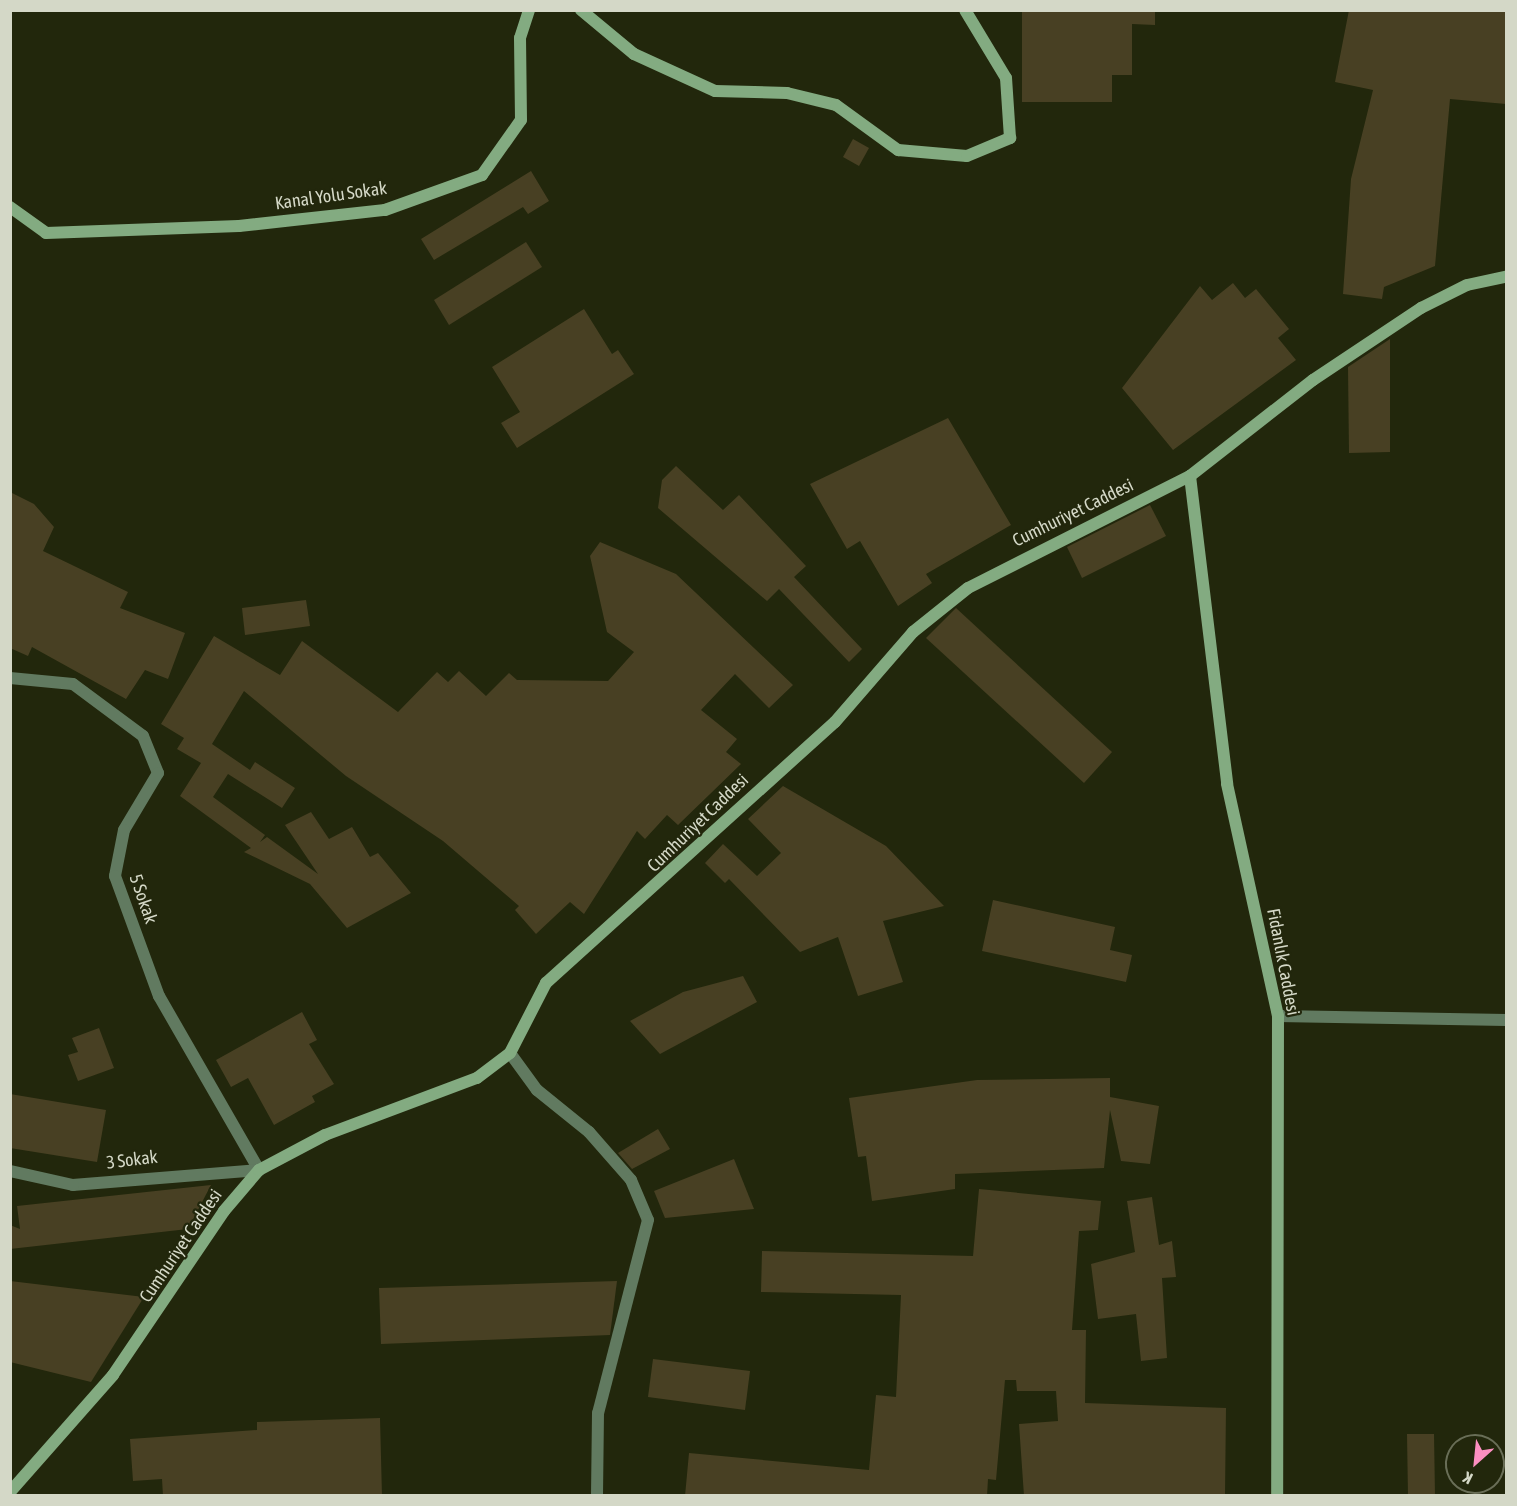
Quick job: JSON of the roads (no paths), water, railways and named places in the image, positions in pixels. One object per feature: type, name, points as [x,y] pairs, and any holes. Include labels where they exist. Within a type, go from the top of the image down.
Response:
[{"type":"street","name":"Kanal Yolu Sokak","points":[[10,207],[46,233],[239,226],[385,210],[482,175],[521,120],[520,38],[529,10]]},
{"type":"street","points":[[581,10],[634,54],[715,91],[787,93],[836,105],[898,150],[967,156],[1010,138],[1006,78],[965,10]]},
{"type":"street","name":"Cumhuriyet Caddesi","points":[[10,1492],[113,1375],[224,1210],[259,1170],[326,1135],[477,1078],[510,1053],[546,983],[835,722],[914,632],[977,582],[1190,476],[1313,380],[1421,308],[1467,285],[1506,277]]},
{"type":"street","name":"Fidanlık Caddesi","points":[[1190,476],[1227,784],[1278,1016],[1277,1496]]},
{"type":"street","name":"5 Sokak","points":[[10,678],[73,684],[143,736],[158,773],[124,830],[115,876],[159,996],[259,1170]]},
{"type":"street","points":[[1278,1016],[1506,1020]]},
{"type":"street","points":[[510,1053],[537,1090],[589,1132],[631,1180],[646,1210],[598,1413],[597,1496]]},
{"type":"street","name":"3 Sokak","points":[[10,1171],[73,1185],[259,1170]]}]
